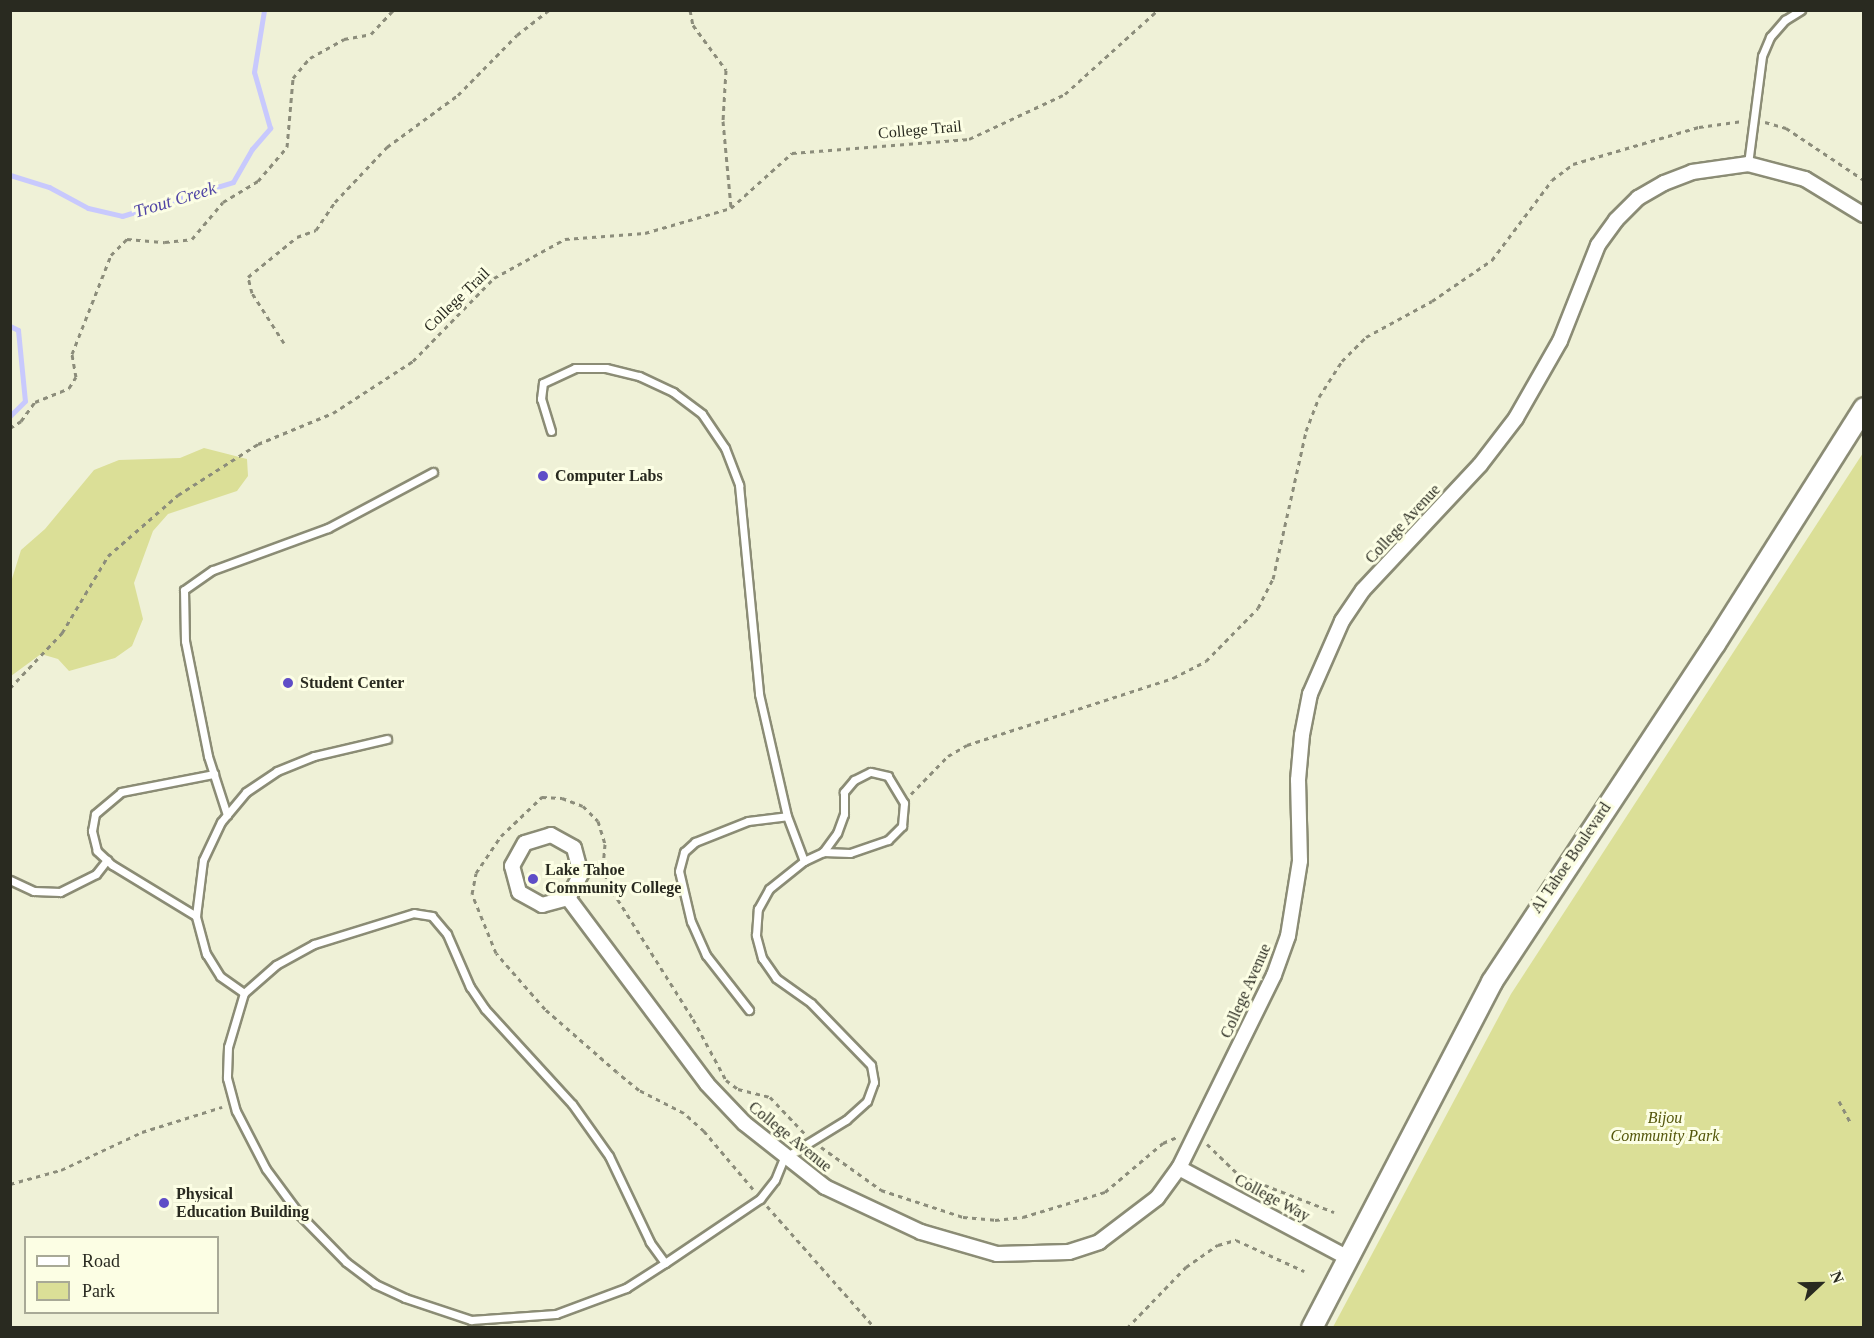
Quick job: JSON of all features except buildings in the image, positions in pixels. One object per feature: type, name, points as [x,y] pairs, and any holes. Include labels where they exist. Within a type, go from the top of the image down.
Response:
[{"type":"main road","name":"Al Tahoe Boulevard","points":[[1312,1328],[1467,1027],[1512,948],[1715,644],[1863,408]]},
{"type":"street","name":"College Avenue","points":[[568,897],[707,1084],[784,1158],[825,1187],[891,1220],[962,1246],[1021,1255],[1069,1252],[1099,1242],[1157,1198],[1179,1168],[1257,1014],[1288,936],[1300,861],[1298,780],[1302,735],[1310,694],[1342,621],[1363,590],[1480,465],[1516,418],[1560,341],[1598,245],[1616,220],[1638,198],[1664,183],[1692,172],[1748,164],[1805,179],[1863,215]]},
{"type":"street","points":[[551,836],[574,848],[581,874],[568,897],[542,905],[519,892],[512,866],[525,843],[551,836]]},
{"type":"street","name":"College Way","points":[[1179,1168],[1348,1258]]},
{"type":"lane","points":[[1748,164],[1762,56],[1770,37],[1785,20],[1801,10]]},
{"type":"lane","points":[[551,431],[542,399],[543,383],[575,368],[606,368],[639,376],[673,392],[702,414],[724,448],[739,485],[759,694],[787,816],[804,861]]},
{"type":"lane","points":[[227,814],[214,774],[185,642],[184,590],[213,570],[328,528],[433,472]]},
{"type":"lane","points":[[244,993],[220,976],[207,954],[196,916],[203,860],[227,814],[246,792],[277,771],[314,756],[387,739]]},
{"type":"lane","points":[[664,1263],[650,1242],[609,1156],[572,1104],[485,1009],[470,987],[447,934],[432,916],[414,913],[314,944],[276,965],[244,993],[228,1047],[227,1078],[236,1111],[266,1169],[300,1215],[346,1262],[375,1284],[405,1298],[471,1320],[556,1314],[626,1288],[664,1263],[760,1199],[775,1180],[784,1158],[846,1120],[867,1101],[874,1082],[871,1065],[860,1049],[776,978],[762,958],[756,935],[758,909],[769,889],[804,861],[823,852],[850,853],[888,840],[902,825],[904,803],[888,776],[870,772],[854,780],[844,792],[844,814],[837,833],[823,852]]},
{"type":"lane","points":[[196,916],[107,860],[97,851],[92,831],[95,814],[121,792],[214,774]]},
{"type":"lane","points":[[749,1010],[706,955],[691,922],[679,871],[684,852],[695,842],[748,821],[787,816]]},
{"type":"lane","points":[[10,880],[34,891],[60,892],[96,874],[107,860]]},
{"type":"path","points":[[10,428],[21,421],[35,402],[69,388],[76,377],[72,354],[111,255],[127,239],[165,242],[192,239],[223,202],[258,181],[287,147],[293,78],[310,58],[344,39],[371,34],[393,10]]},
{"type":"path","points":[[284,343],[252,293],[248,277],[297,237],[316,230],[335,202],[387,147],[458,95],[517,35],[549,10]]},
{"type":"path","points":[[690,10],[693,25],[726,70],[723,121],[731,208]]},
{"type":"path","name":"College Trail","points":[[10,688],[62,633],[108,556],[178,495],[258,444],[333,413],[413,361],[494,278],[565,239],[645,233],[731,208],[792,153],[969,139],[1065,94],[1158,10]]},
{"type":"path","points":[[904,803],[948,756],[967,746],[1173,678],[1206,661],[1232,638],[1258,608],[1273,579],[1306,431],[1319,397],[1342,361],[1366,337],[1432,301],[1492,260],[1552,180],[1573,165],[1598,155],[1700,127],[1753,121],[1786,128],[1863,180]]},
{"type":"path","points":[[875,1328],[760,1199],[704,1131],[684,1113],[639,1090],[617,1072],[545,1009],[496,953],[472,894],[476,873],[501,836],[543,797],[562,798],[583,806],[598,821],[605,844],[603,865],[608,884],[693,1019],[726,1080],[738,1089],[770,1097],[812,1141],[881,1190],[963,1217],[995,1220],[1087,1200],[1126,1177],[1163,1143],[1175,1136],[1214,1146],[1239,1175],[1334,1212]]},
{"type":"path","points":[[1839,1101],[1851,1124]]},
{"type":"path","points":[[10,1184],[61,1170],[142,1132],[219,1106],[236,1111]]},
{"type":"path","points":[[1127,1328],[1186,1267],[1218,1245],[1236,1240],[1304,1271]]},
{"type":"green space","points":[[204,448],[247,459],[248,476],[237,491],[168,514],[153,531],[134,583],[143,619],[132,646],[115,658],[69,671],[58,659],[41,654],[11,676],[11,582],[21,550],[45,529],[94,470],[119,460],[180,458]]},
{"type":"green space","name":"Bijou Community Park","points":[[1863,453],[1863,1327],[1333,1327],[1511,994]]},
{"type":"waterway","name":"Trout Creek","points":[[10,175],[49,187],[88,208],[122,216],[233,182],[252,149],[270,128],[254,72],[264,10]]},
{"type":"waterway","name":"Trout Creek","points":[[10,326],[18,330],[25,401],[10,416]]},
{"type":"place","name":"Computer Labs","points":[[543,476]]},
{"type":"place","name":"Student Center","points":[[288,683]]},
{"type":"place","name":"Lake Tahoe Community College","points":[[533,879]]},
{"type":"place","name":"Physical Education Building","points":[[164,1203]]}]
